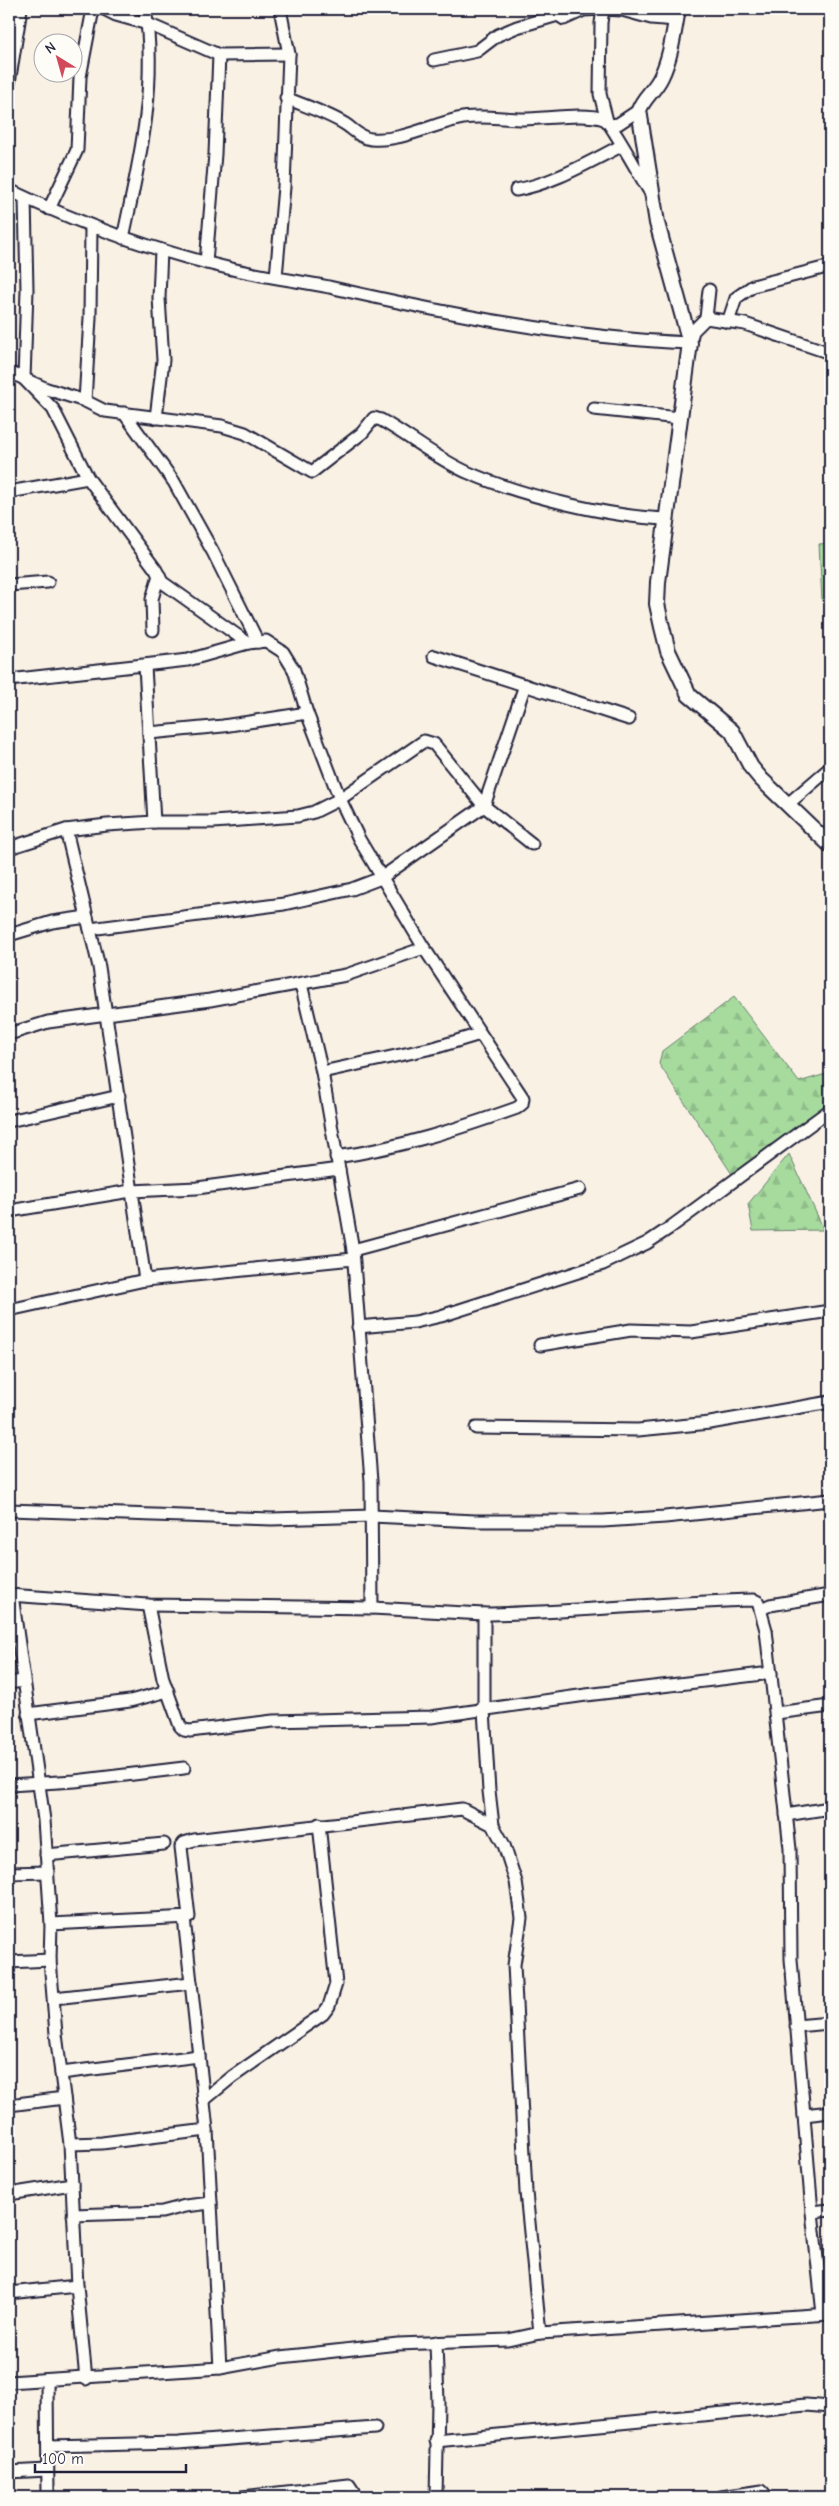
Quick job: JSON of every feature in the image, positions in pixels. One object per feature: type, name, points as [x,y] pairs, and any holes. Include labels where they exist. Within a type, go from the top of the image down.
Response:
[{"type":"street","points":[[9,83],[20,9]]},
{"type":"street","points":[[49,209],[77,150],[80,77],[93,9]]},
{"type":"street","points":[[104,9],[116,15],[148,24],[218,55],[289,54]]},
{"type":"street","points":[[123,238],[142,144],[150,63],[148,24],[145,9]]},
{"type":"street","points":[[276,277],[284,187],[289,54],[280,9]]},
{"type":"street","points":[[596,9],[600,31],[600,94],[609,123],[621,146],[630,157],[641,180],[652,195]]},
{"type":"street","points":[[434,60],[477,52],[498,35],[558,15],[564,19],[596,9],[622,10],[651,18],[677,15],[671,45],[661,77],[642,102],[639,110],[652,195],[663,249],[690,343]]},
{"type":"street","points":[[206,263],[215,154],[218,55]]},
{"type":"street","points":[[286,98],[345,124],[358,134],[370,139],[389,138],[462,118],[477,117],[582,117],[618,124],[639,110]]},
{"type":"street","points":[[516,190],[535,187],[621,146]]},
{"type":"street","points":[[9,190],[91,227],[206,263],[433,310],[517,324],[628,340],[690,343]]},
{"type":"street","points":[[25,198],[27,290],[24,379],[53,409],[88,478],[159,575],[162,582],[253,642]]},
{"type":"street","points":[[85,401],[90,318],[91,227]]},
{"type":"street","points":[[156,418],[162,360],[159,298],[161,250]]},
{"type":"street","points":[[728,322],[736,298],[753,286],[827,267]]},
{"type":"street","points":[[709,290],[706,318],[693,331],[690,343],[658,582],[657,604],[668,650],[676,670],[690,694],[732,731],[751,767],[830,845]]},
{"type":"street","points":[[706,318],[745,324],[830,352]]},
{"type":"street","points":[[9,372],[47,389],[85,401],[105,411],[222,426],[245,433],[312,472],[362,433],[374,418],[381,420],[429,452],[470,473],[541,497],[627,515],[667,518]]},
{"type":"street","points":[[594,409],[679,418]]},
{"type":"street","points":[[124,413],[174,482],[213,552],[253,642]]},
{"type":"street","points":[[9,492],[88,478]]},
{"type":"street","points":[[153,630],[152,599],[159,575]]},
{"type":"street","points":[[9,584],[48,582]]},
{"type":"street","points":[[9,680],[188,660],[253,642],[266,641],[283,652],[294,670],[306,713],[340,799],[382,878],[424,948],[523,1098],[522,1104],[517,1108],[450,1132],[399,1146],[336,1157]]},
{"type":"street","points":[[434,656],[628,719]]},
{"type":"street","points":[[145,666],[154,822]]},
{"type":"street","points":[[9,935],[52,922],[89,923],[284,904],[352,889],[382,878],[484,806],[525,685]]},
{"type":"street","points":[[149,733],[223,726],[306,713]]},
{"type":"street","points":[[9,848],[66,830],[154,822],[213,822],[298,816],[314,812],[340,799],[424,741],[434,744],[484,806],[532,844]]},
{"type":"street","points":[[788,804],[830,768]]},
{"type":"street","points":[[66,830],[89,923],[107,1013],[145,1280]]},
{"type":"street","points":[[9,1034],[48,1022],[210,1000],[300,984],[346,974],[424,948]]},
{"type":"street","points":[[300,984],[322,1072],[353,1255],[367,1420],[372,1516],[372,1608]]},
{"type":"street","points":[[322,1072],[437,1047],[480,1034]]},
{"type":"street","points":[[9,1121],[119,1096]]},
{"type":"street","points":[[358,1327],[415,1322],[441,1316],[612,1260],[647,1243],[668,1229],[830,1110]]},
{"type":"street","points":[[9,1211],[131,1191],[197,1188],[339,1169]]},
{"type":"street","points":[[9,1310],[145,1280],[353,1255],[580,1188]]},
{"type":"street","points":[[540,1345],[631,1330],[691,1332],[830,1310]]},
{"type":"street","points":[[476,1428],[638,1430],[710,1423],[830,1402]]},
{"type":"street","points":[[9,1510],[272,1519],[372,1516],[475,1521],[603,1521],[665,1517],[830,1500]]},
{"type":"street","points":[[9,2382],[86,2379],[220,2368],[281,2357],[436,2342],[508,2340],[540,2333],[827,2314],[812,2212],[796,2026],[791,1959],[790,1849],[764,1618],[761,1609],[754,1600],[581,1611],[484,1614],[372,1608],[148,1605],[10,1595],[39,1783],[48,1872],[51,1924],[50,1960],[70,2144],[77,2286],[86,2379]]},
{"type":"street","points":[[761,1609],[770,1605],[830,1596]]},
{"type":"street","points":[[148,1605],[168,1691],[180,1726],[184,1730],[190,1731],[274,1721],[431,1717],[586,1695],[771,1673]]},
{"type":"street","points":[[484,1614],[484,1710],[488,1792],[494,1825],[504,1845],[516,1882],[520,1918],[514,1964],[526,2192],[540,2333]]},
{"type":"street","points":[[9,1683],[22,1681]]},
{"type":"street","points":[[28,1714],[130,1701],[168,1691]]},
{"type":"street","points":[[776,1713],[830,1706]]},
{"type":"street","points":[[9,1785],[184,1768]]},
{"type":"street","points":[[786,1814],[830,1808]]},
{"type":"street","points":[[51,1924],[184,1918],[189,1916],[181,1847],[184,1843],[319,1824],[462,1809],[494,1825]]},
{"type":"street","points":[[204,2100],[232,2078],[315,2021],[329,2006],[336,1984],[319,1824]]},
{"type":"street","points":[[46,1855],[164,1844]]},
{"type":"street","points":[[9,1873],[48,1872]]},
{"type":"street","points":[[184,1918],[207,2130],[220,2368]]},
{"type":"street","points":[[9,1962],[50,1960]]},
{"type":"street","points":[[54,1998],[191,1983]]},
{"type":"street","points":[[796,2026],[830,2023]]},
{"type":"street","points":[[61,2073],[199,2056]]},
{"type":"street","points":[[9,2105],[64,2098]]},
{"type":"street","points":[[804,2115],[830,2112]]},
{"type":"street","points":[[70,2144],[102,2144],[207,2130]]},
{"type":"street","points":[[9,2194],[72,2184]]},
{"type":"street","points":[[73,2215],[162,2212],[185,2206],[211,2203]]},
{"type":"street","points":[[812,2212],[830,2210]]},
{"type":"street","points":[[9,2293],[77,2286]]},
{"type":"street","points":[[436,2342],[438,2404],[436,2497]]},
{"type":"street","points":[[47,2380],[48,2497]]},
{"type":"street","points":[[436,2441],[806,2405],[830,2406]]},
{"type":"street","points":[[48,2446],[178,2444],[375,2428]]},
{"type":"street","points":[[9,2472],[47,2470]]},
{"type":"street","points":[[242,2497],[349,2486],[353,2492],[353,2497]]},
{"type":"street","points":[[721,2497],[762,2491],[767,2497]]},
{"type":"green space","points":[[830,543],[830,598],[822,601],[819,544]]},
{"type":"green space","points":[[734,997],[799,1082],[826,1074],[830,1078],[830,1107],[734,1177],[659,1064],[662,1051]]},
{"type":"green space","points":[[789,1154],[824,1230],[753,1231],[748,1204]]}]
